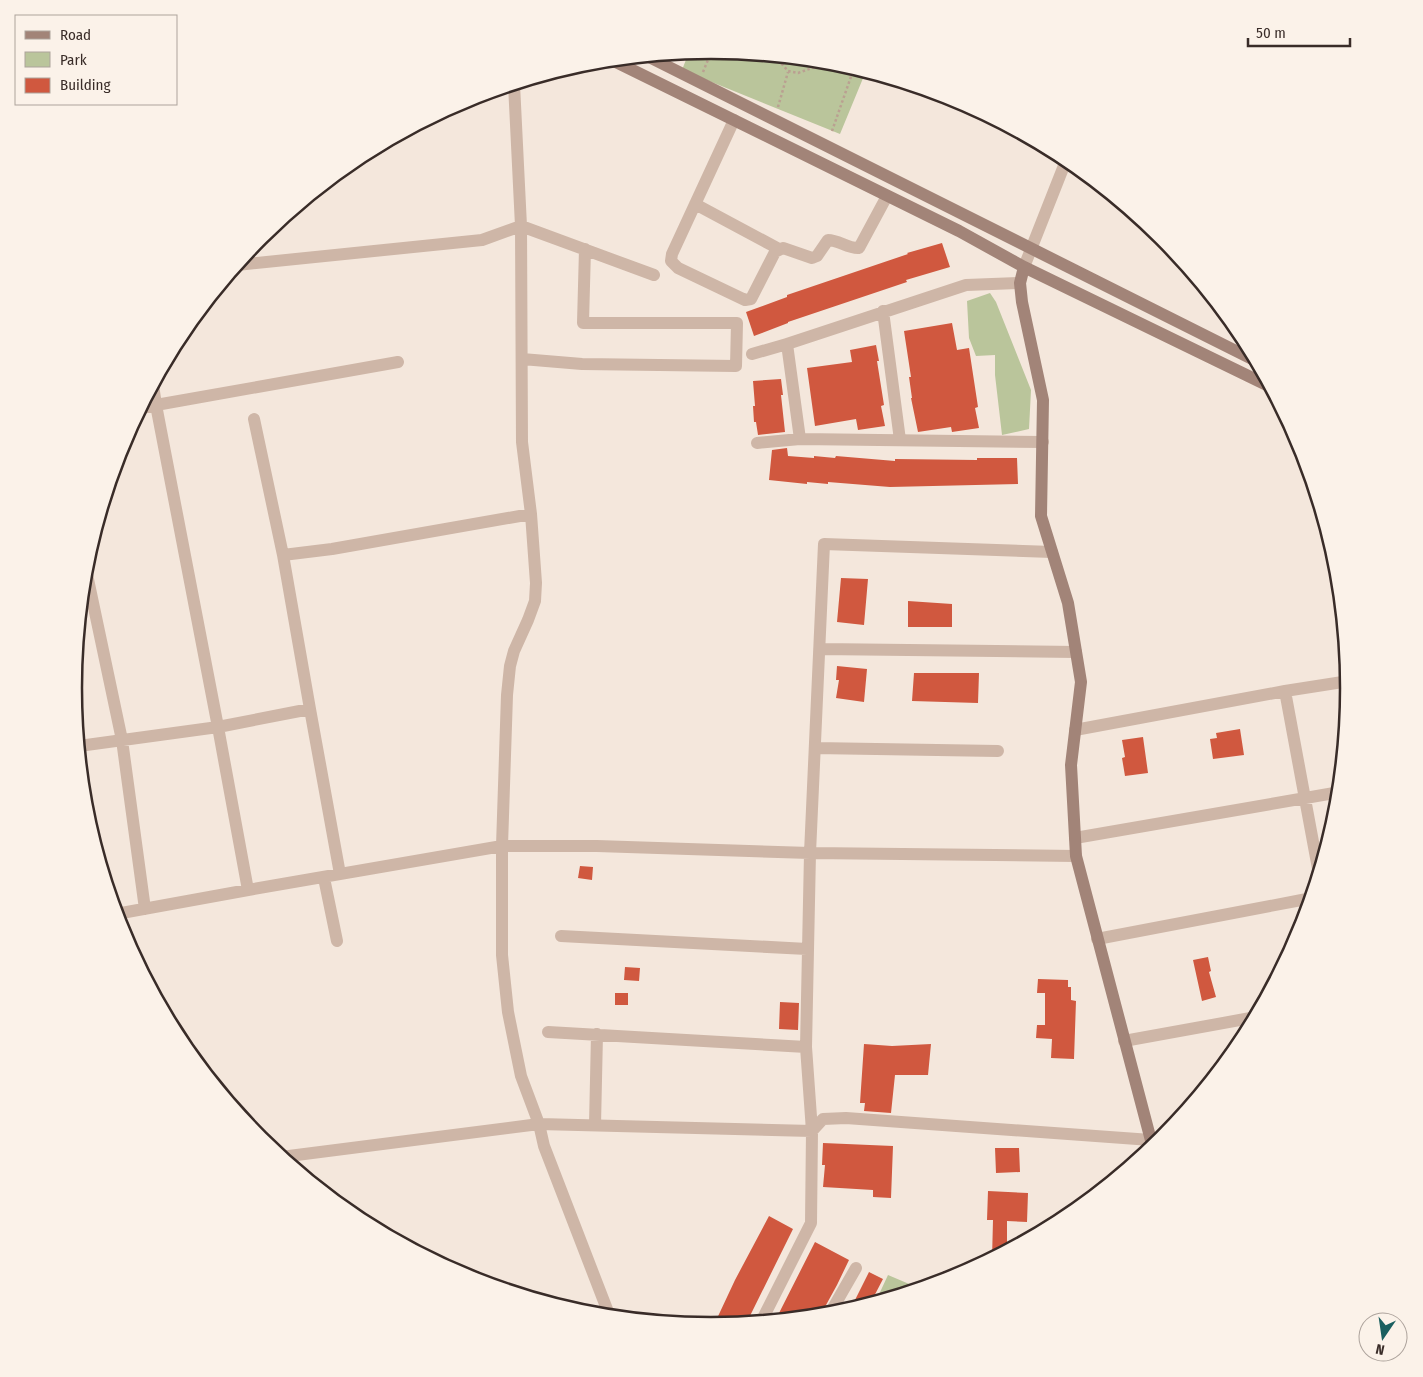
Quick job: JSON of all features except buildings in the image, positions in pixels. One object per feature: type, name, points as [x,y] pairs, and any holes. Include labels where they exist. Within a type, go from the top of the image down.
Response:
[{"type":"street","points":[[657,61],[1245,356]]},
{"type":"street","points":[[622,65],[959,231],[1024,267],[1262,384]]},
{"type":"street","points":[[514,90],[521,226],[522,442],[531,514],[536,583],[535,601],[514,651],[510,666],[507,695],[502,846],[502,956],[508,1012],[522,1076],[539,1124],[544,1146],[607,1309]]},
{"type":"street","points":[[734,120],[672,254],[671,261],[678,268],[745,300],[754,295],[775,252],[780,249]]},
{"type":"street","points":[[1064,167],[1024,267],[1020,283],[1022,302],[1043,400],[1041,516],[1068,603],[1081,682],[1071,765],[1076,856],[1151,1140]]},
{"type":"street","points":[[695,204],[780,249],[783,248],[812,258],[817,256],[828,240],[859,248],[887,196]]},
{"type":"street","points":[[246,264],[482,240],[521,226],[654,274]]},
{"type":"street","points":[[522,359],[582,364],[736,366],[737,323],[583,323],[585,250]]},
{"type":"street","points":[[752,354],[966,285],[1020,283]]},
{"type":"street","points":[[883,311],[900,440]]},
{"type":"street","points":[[787,344],[800,439]]},
{"type":"street","points":[[149,406],[398,362]]},
{"type":"street","points":[[155,396],[248,890]]},
{"type":"street","points":[[254,419],[283,555],[340,874]]},
{"type":"street","points":[[758,442],[800,439],[1043,442]]},
{"type":"street","points":[[283,555],[332,549],[531,514]]},
{"type":"street","points":[[763,1316],[811,1223],[812,1131],[806,1047],[807,949],[824,544],[1052,552]]},
{"type":"street","points":[[90,589],[122,740],[145,909]]},
{"type":"street","points":[[820,649],[1076,652]]},
{"type":"street","points":[[1075,730],[1341,682]]},
{"type":"street","points":[[1285,691],[1317,862]]},
{"type":"street","points":[[84,745],[218,727],[310,709]]},
{"type":"street","points":[[815,748],[998,751]]},
{"type":"street","points":[[1075,838],[1332,793]]},
{"type":"street","points":[[124,913],[502,846],[597,846],[810,853],[1076,856]]},
{"type":"street","points":[[324,878],[337,941]]},
{"type":"street","points":[[1097,939],[1305,899]]},
{"type":"street","points":[[561,936],[807,949]]},
{"type":"street","points":[[1124,1041],[1247,1019]]},
{"type":"street","points":[[548,1032],[806,1047]]},
{"type":"street","points":[[595,1125],[597,1034]]},
{"type":"street","points":[[289,1156],[539,1124],[812,1131],[823,1119],[846,1118],[1147,1144]]},
{"type":"street","points":[[834,1306],[856,1268]]},
{"type":"path","points":[[701,78],[708,59]]},
{"type":"path","points":[[781,63],[788,71],[798,73],[814,67]]},
{"type":"path","points":[[778,109],[788,71]]},
{"type":"path","points":[[832,131],[851,77]]},
{"type":"green space","points":[[686,60],[753,60],[794,64],[863,78],[840,134],[682,70]]},
{"type":"green space","points":[[990,293],[996,302],[1031,390],[1029,429],[1002,435],[995,375],[995,355],[976,356],[969,338],[967,301]]},
{"type":"green space","points":[[888,1275],[913,1285],[878,1296]]}]
